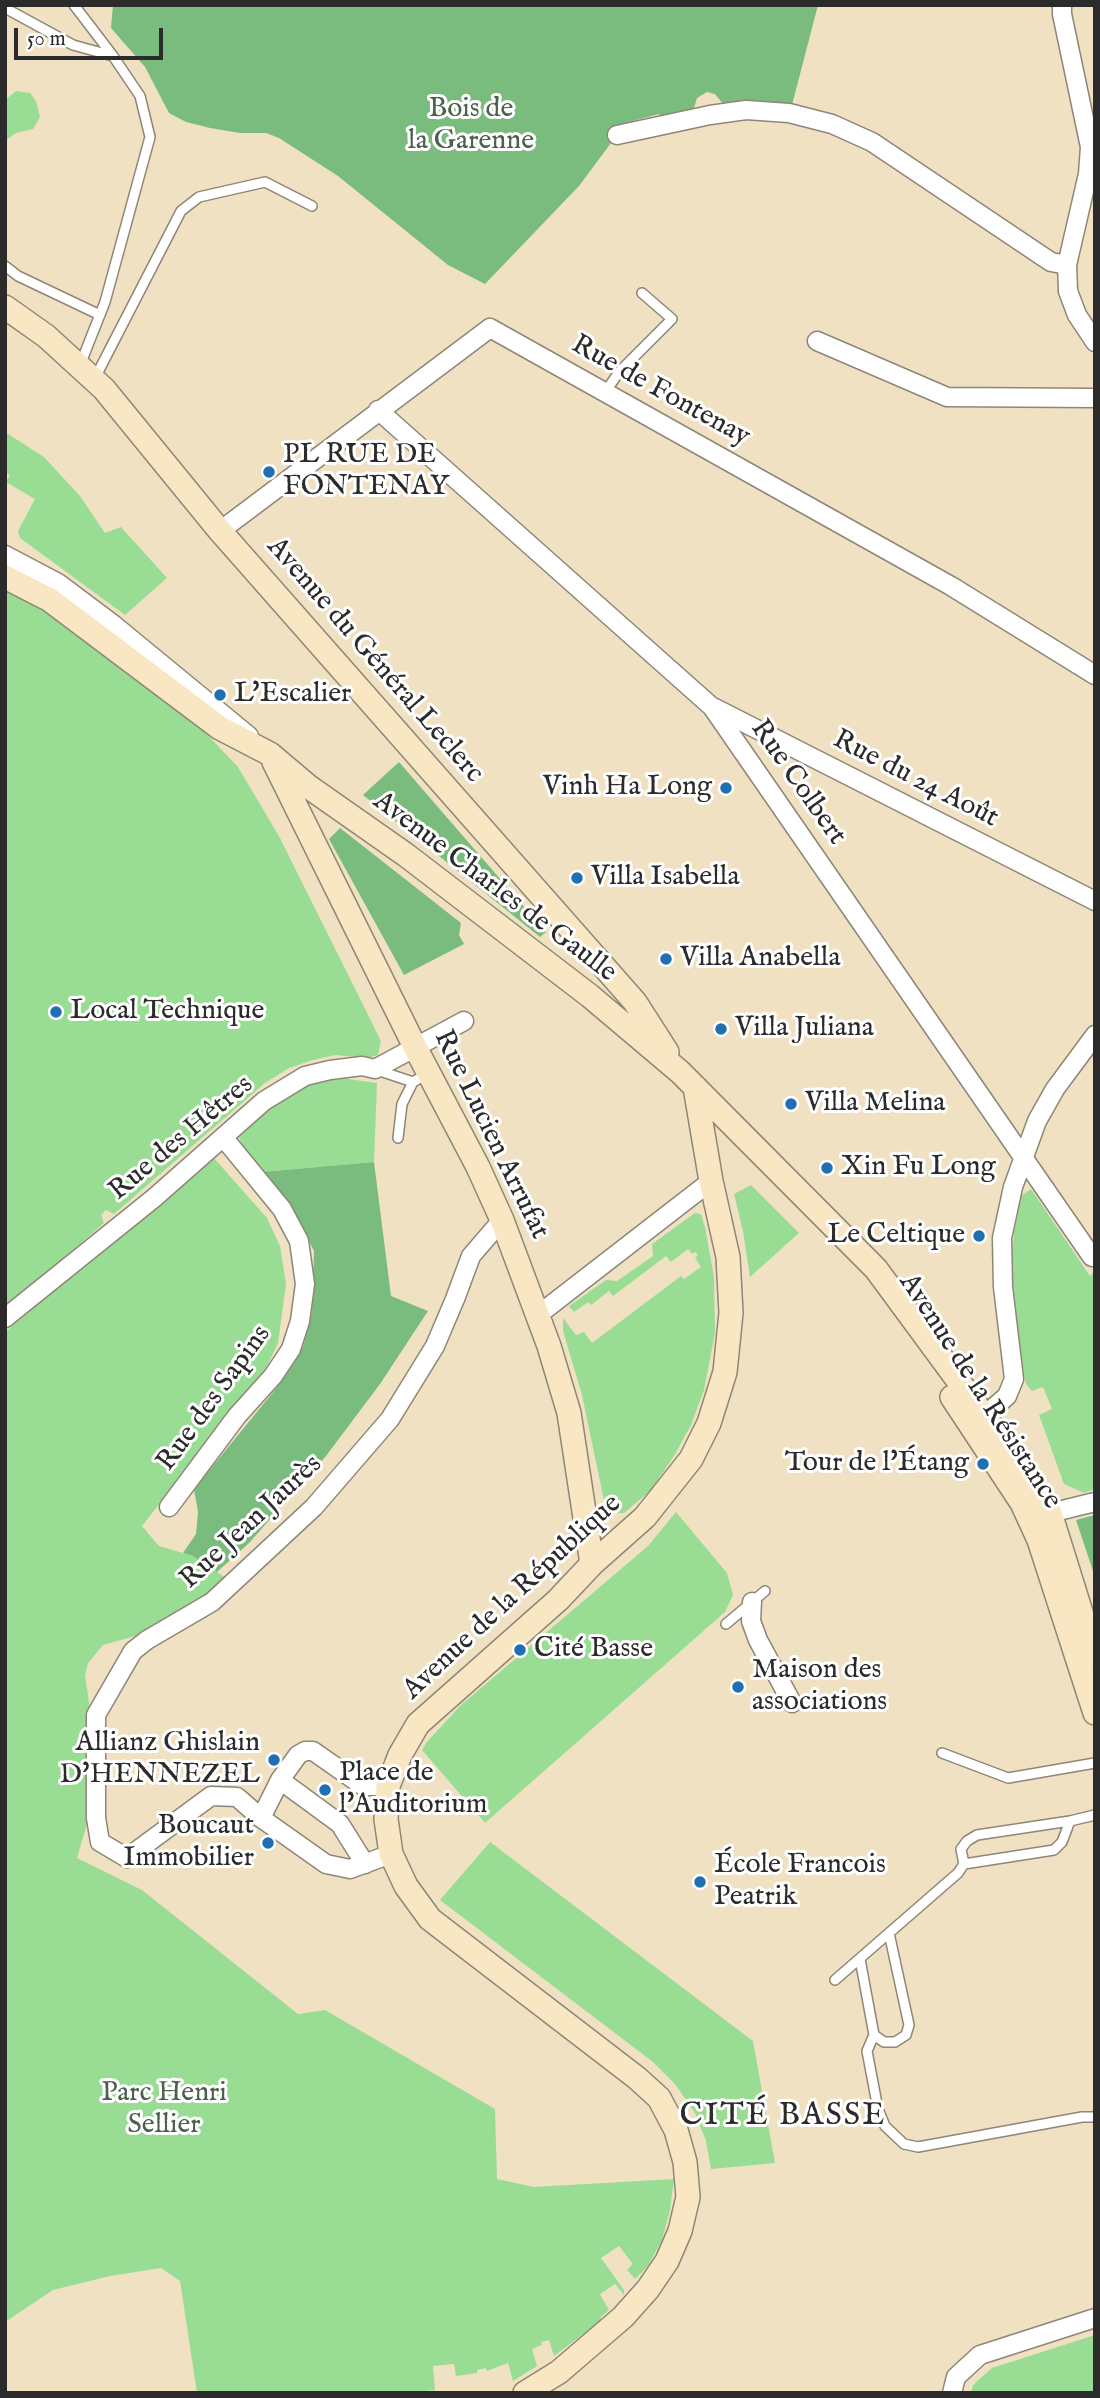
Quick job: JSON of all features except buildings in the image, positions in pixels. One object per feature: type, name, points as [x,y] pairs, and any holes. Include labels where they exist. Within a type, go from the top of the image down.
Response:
[{"type":"street","points":[[1062,5],[1090,147],[1088,174],[1067,265],[1068,291],[1077,315],[1095,342]]},
{"type":"street","points":[[617,135],[709,115],[746,110],[789,113],[832,124],[872,142],[1051,262],[1067,265]]},
{"type":"street","name":"Avenue du Général Leclerc","points":[[5,307],[46,336],[87,373],[220,531],[635,1002],[687,1080]]},
{"type":"street","name":"Rue de Fontenay","points":[[220,531],[490,328],[951,586],[1095,675]]},
{"type":"street","points":[[817,341],[947,397],[1095,398]]},
{"type":"street","name":"Rue Colbert","points":[[378,410],[712,706],[1092,1257]]},
{"type":"street","name":"Avenue Charles de Gaulle","points":[[5,555],[58,583],[114,625],[309,788],[406,855],[590,996],[687,1080]]},
{"type":"street","name":"Avenue Charles de Gaulle","points":[[5,577],[50,600],[220,728],[270,754]]},
{"type":"street","points":[[155,660],[180,697]]},
{"type":"street","name":"Rue du 24 Août","points":[[712,706],[1095,901]]},
{"type":"street","name":"Rue Lucien Arrufat","points":[[270,754],[415,1047],[420,1077],[478,1167],[502,1220],[538,1315],[569,1413],[592,1564]]},
{"type":"street","name":"Rue des Hêtres","points":[[5,1318],[154,1198],[264,1101],[305,1076],[362,1066],[375,1069],[464,1021]]},
{"type":"street","points":[[982,1441],[984,1416],[1004,1400],[1014,1379],[1003,1287],[1002,1238],[1013,1187],[1037,1121],[1055,1089],[1095,1035]]},
{"type":"street","name":"Avenue de la République","points":[[524,2393],[559,2372],[623,2317],[648,2289],[667,2261],[680,2231],[688,2197],[685,2162],[676,2130],[659,2098],[637,2078],[430,1919],[406,1886],[391,1854],[386,1819],[388,1786],[400,1755],[418,1724],[444,1698],[558,1600],[592,1564],[646,1517],[670,1488],[709,1423],[725,1372],[731,1312],[728,1257],[687,1080]]},
{"type":"street","name":"Avenue de la Résistance","points":[[687,1080],[876,1269],[1013,1455],[1050,1513],[1095,1657]]},
{"type":"street","name":"Rue des Sapins","points":[[169,1507],[237,1416],[273,1376],[290,1349],[300,1321],[304,1296],[299,1241],[282,1209],[223,1137]]},
{"type":"street","points":[[538,1315],[711,1181]]},
{"type":"street","name":"Rue Jean Jaurès","points":[[261,1818],[237,1797],[211,1796],[127,1858],[100,1842],[96,1818],[96,1715],[133,1651],[212,1602],[314,1507],[390,1419],[435,1346],[471,1256],[502,1220]]},
{"type":"street","name":"Avenue de la Résistance","points":[[837,1230],[1022,1503],[1039,1540],[1059,1596],[1095,1713]]},
{"type":"street","points":[[1022,1503],[1050,1513],[1095,1502]]},
{"type":"street","points":[[759,1596],[751,1621],[758,1640],[792,1703]]},
{"type":"street","points":[[388,1786],[363,1786],[313,1751],[305,1751],[298,1755],[280,1780],[261,1818],[326,1864],[350,1870],[391,1854]]},
{"type":"street","points":[[280,1780],[340,1824],[365,1864]]},
{"type":"street","points":[[952,2393],[956,2377],[980,2355],[1095,2318]]},
{"type":"lane","points":[[74,5],[113,55],[140,96],[150,136],[100,315],[87,373]]},
{"type":"lane","points":[[5,8],[73,45],[113,55]]},
{"type":"lane","points":[[87,373],[181,211],[199,197],[265,183],[312,206]]},
{"type":"lane","points":[[5,266],[18,276],[100,315]]},
{"type":"lane","points":[[606,391],[619,372],[672,319],[642,293]]},
{"type":"lane","points":[[375,1069],[420,1077],[402,1104],[398,1138]]},
{"type":"lane","points":[[726,1624],[759,1596]]},
{"type":"lane","points":[[942,1753],[1008,1779],[1095,1763]]},
{"type":"lane","points":[[835,1980],[958,1873],[964,1864],[961,1849],[967,1841],[977,1835],[1095,1815]]},
{"type":"lane","points":[[964,1864],[1054,1850],[1062,1842],[1070,1821]]},
{"type":"lane","points":[[874,2035],[884,2042],[895,2042],[906,2035],[909,2025],[889,1933]]},
{"type":"lane","points":[[860,1959],[874,2035],[867,2051],[878,2109],[884,2126],[904,2144],[918,2147],[1082,2117],[1095,2117]]},
{"type":"green space","name":"Bois de la Garenne","points":[[113,5],[818,5],[792,105],[724,105],[715,94],[707,92],[697,98],[693,111],[659,114],[621,124],[607,138],[611,143],[579,186],[485,284],[448,265],[338,176],[279,138],[266,133],[240,133],[210,128],[186,122],[169,113],[145,67],[111,28]]},
{"type":"green space","points":[[16,91],[30,93],[36,101],[40,117],[33,129],[16,133],[5,141],[5,100]]},
{"type":"green space","points":[[5,432],[44,457],[80,496],[105,533],[121,527],[167,578],[125,615],[20,538],[18,531],[35,499],[6,482],[10,475],[5,472]]},
{"type":"green space","points":[[5,591],[56,614],[197,724],[238,767],[280,838],[381,1041],[378,1055],[367,1058],[335,1055],[313,1060],[289,1068],[265,1083],[114,1214],[106,1210],[101,1215],[104,1223],[5,1309]]},
{"type":"green space","points":[[399,762],[546,932],[540,937],[363,795]]},
{"type":"green space","points":[[340,828],[461,923],[459,935],[464,944],[404,975],[329,839]]},
{"type":"green space","points":[[341,1078],[377,1083],[374,1162],[262,1172],[244,1149],[239,1138],[241,1129],[282,1097],[313,1083]]},
{"type":"green space","name":"Parc Henri Sellier","points":[[213,1157],[267,1218],[280,1246],[286,1284],[278,1343],[266,1368],[142,1526],[159,1546],[193,1556],[229,1580],[192,1605],[135,1636],[103,1645],[88,1663],[85,1675],[91,1716],[89,1817],[77,1858],[142,1890],[298,2014],[325,2010],[495,2109],[497,2179],[534,2187],[674,2179],[662,2240],[648,2266],[635,2279],[627,2270],[633,2264],[619,2246],[601,2258],[624,2290],[624,2295],[615,2284],[600,2294],[609,2310],[600,2318],[602,2320],[554,2356],[549,2340],[541,2342],[542,2345],[532,2349],[537,2366],[513,2381],[508,2363],[487,2371],[486,2368],[477,2370],[477,2373],[456,2376],[454,2364],[433,2366],[435,2390],[410,2393],[197,2393],[180,2281],[161,2268],[110,2276],[53,2290],[5,2322],[5,1332]]},
{"type":"green space","points":[[374,1162],[391,1296],[428,1311],[380,1384],[326,1456],[249,1543],[217,1572],[193,1556],[183,1553],[196,1534],[198,1512],[194,1489],[292,1366],[303,1347],[312,1312],[314,1251],[297,1217],[262,1172]]},
{"type":"green space","points":[[751,1185],[799,1233],[750,1277],[734,1194]]},
{"type":"green space","points":[[1031,1189],[1090,1276],[1095,1272],[1095,1489],[1084,1493],[1064,1484],[1039,1415],[1052,1409],[1043,1387],[1032,1391],[1026,1384],[1013,1319],[1011,1269],[1014,1232],[1021,1196]]},
{"type":"green space","points":[[695,1213],[701,1214],[705,1227],[714,1277],[715,1333],[704,1390],[691,1425],[650,1491],[624,1513],[613,1513],[605,1505],[582,1395],[563,1331],[563,1318],[576,1335],[584,1332],[592,1343],[681,1276],[684,1279],[701,1267],[695,1258],[698,1255],[695,1252],[692,1254],[688,1249],[671,1262],[666,1256],[613,1296],[609,1291],[591,1305],[588,1302],[574,1312],[569,1306],[606,1280],[617,1281],[653,1256],[652,1244]]},
{"type":"green space","points":[[676,1512],[727,1573],[733,1595],[725,1612],[485,1823],[422,1750],[426,1743],[461,1705],[648,1546]]},
{"type":"green space","points":[[1095,1515],[1095,1577],[1076,1520]]},
{"type":"green space","points":[[490,1842],[753,2041],[775,2163],[711,2169],[706,2141],[695,2113],[675,2084],[653,2062],[440,1900]]},
{"type":"green space","points":[[1095,2335],[1095,2393],[971,2393],[973,2385],[992,2368]]},
{"type":"place","name":"PL RUE DE FONTENAY","points":[[269,472]]},
{"type":"place","name":"L'Escalier","points":[[220,695]]},
{"type":"place","name":"Vinh Ha Long","points":[[726,788]]},
{"type":"place","name":"Villa Isabella","points":[[577,878]]},
{"type":"place","name":"Villa Anabella","points":[[666,959]]},
{"type":"place","name":"Local Technique","points":[[56,1012]]},
{"type":"place","name":"Villa Juliana","points":[[721,1029]]},
{"type":"place","name":"Villa Melina","points":[[791,1104]]},
{"type":"place","name":"Xin Fu Long","points":[[827,1168]]},
{"type":"place","name":"Le Celtique","points":[[979,1236]]},
{"type":"place","name":"Tour de l'Étang","points":[[983,1464]]},
{"type":"place","name":"Cité Basse","points":[[520,1650]]},
{"type":"place","name":"Maison des associations","points":[[738,1687]]},
{"type":"place","name":"Allianz Ghislain D'HENNEZEL","points":[[274,1760]]},
{"type":"place","name":"Place de l'Auditorium","points":[[325,1790]]},
{"type":"place","name":"Boucaut Immobilier","points":[[268,1843]]},
{"type":"place","name":"École Francois Peatrik","points":[[700,1882]]},
{"type":"district","name":"CITÉ BASSE","points":[[783,2117]]}]
